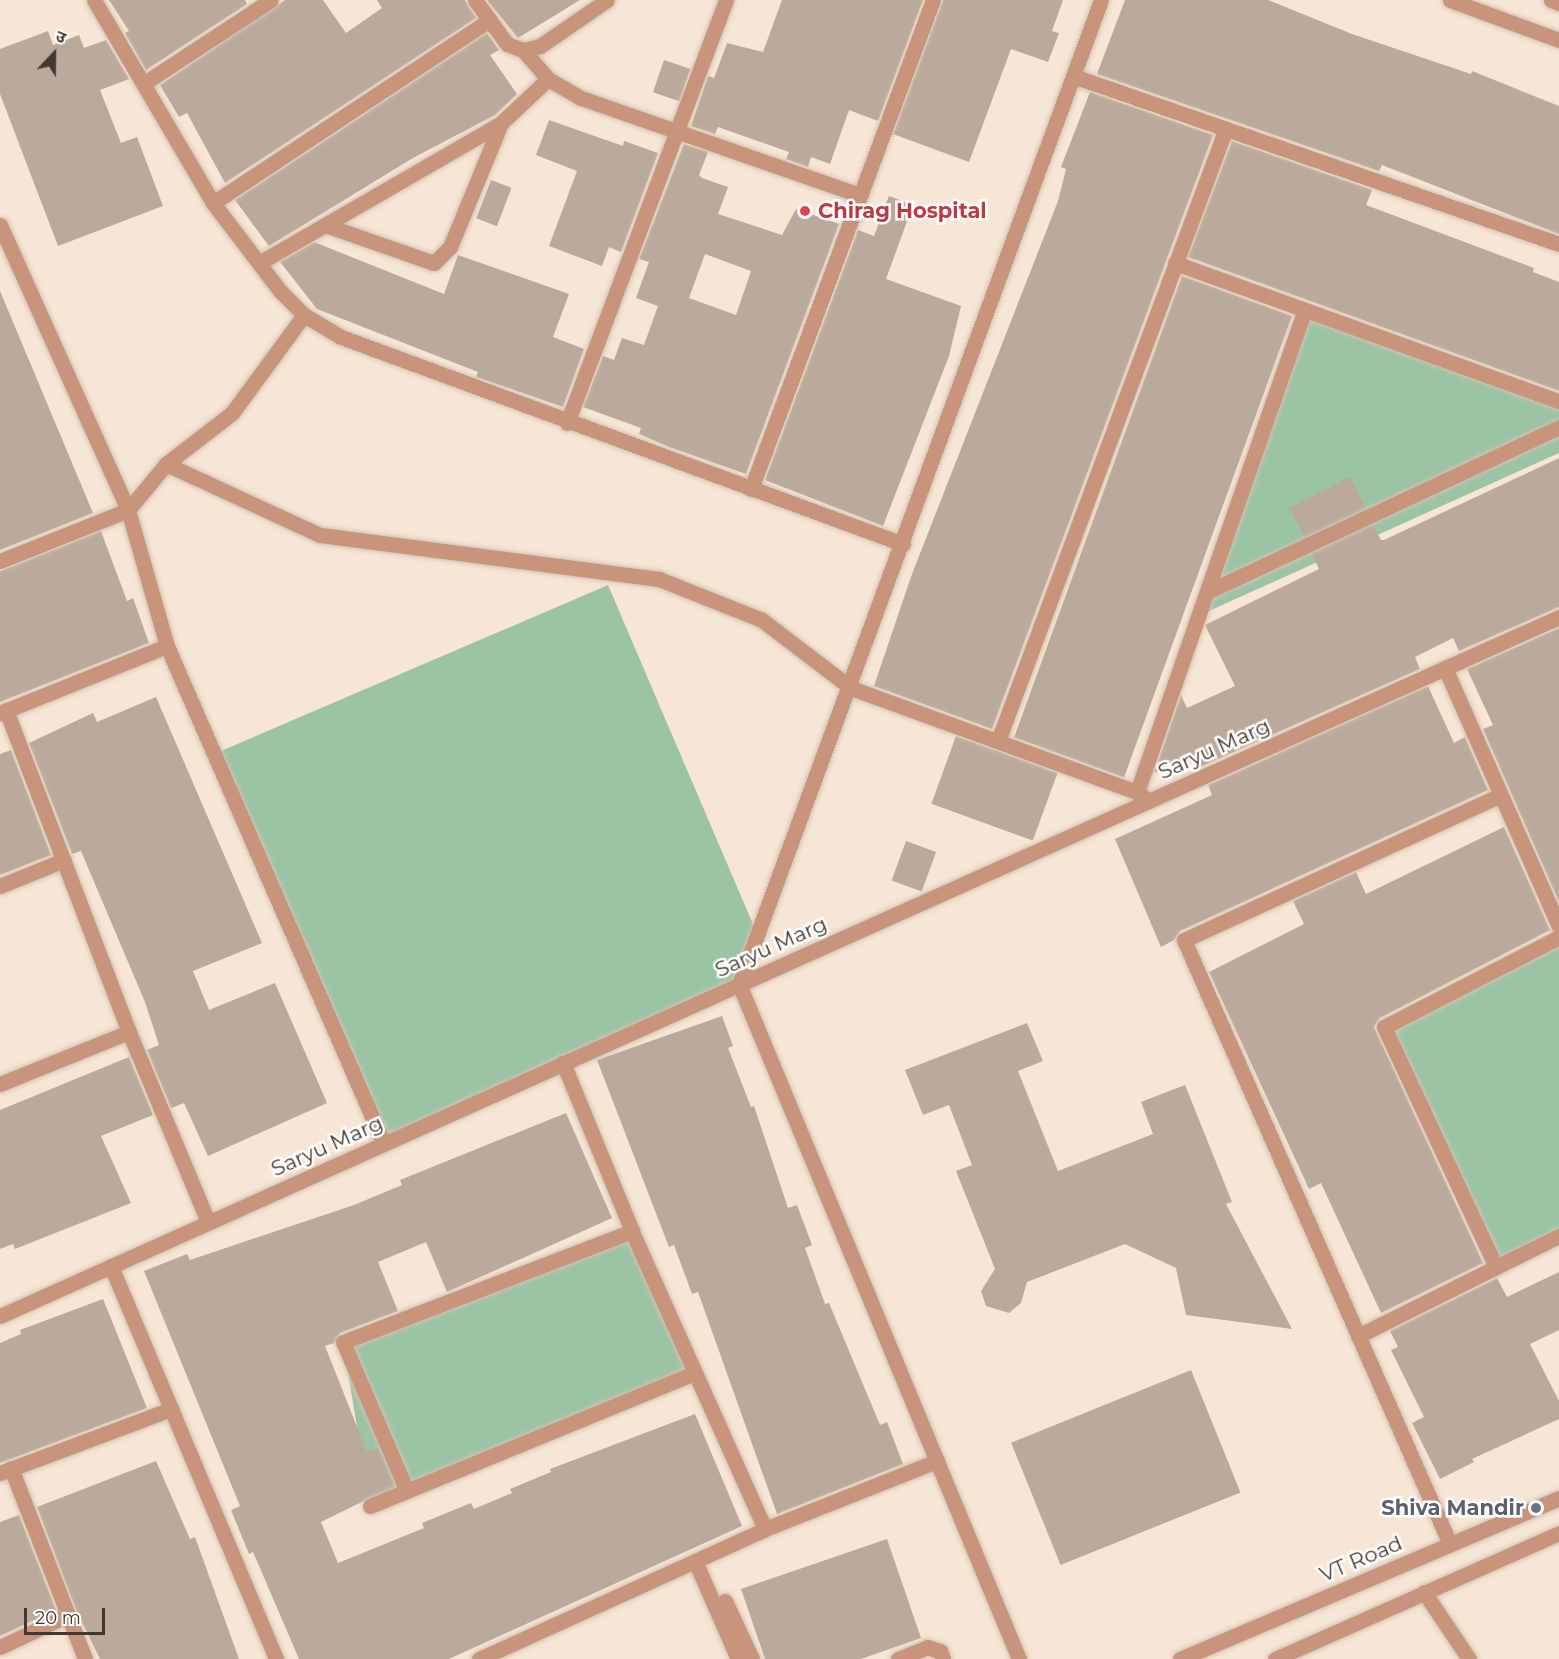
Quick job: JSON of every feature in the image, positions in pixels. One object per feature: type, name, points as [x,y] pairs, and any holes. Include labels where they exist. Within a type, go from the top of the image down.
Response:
[{"type":"street","points":[[94,0],[146,82],[213,203],[259,263],[304,315],[341,338],[567,423],[903,544]]},
{"type":"street","points":[[146,82],[271,0]]},
{"type":"street","points":[[475,0],[507,44],[522,50],[548,79],[581,98],[859,195]]},
{"type":"street","points":[[522,50],[540,46],[608,0]]},
{"type":"street","points":[[567,423],[726,0]]},
{"type":"street","points":[[751,489],[933,0]]},
{"type":"street","points":[[1019,1659],[739,984],[851,688],[1101,0]]},
{"type":"street","points":[[1450,0],[1559,40]]},
{"type":"street","points":[[1551,0],[1559,3]]},
{"type":"street","points":[[213,203],[490,20]]},
{"type":"street","points":[[1073,75],[1225,131],[1559,244]]},
{"type":"street","points":[[259,263],[501,123],[548,79]]},
{"type":"street","points":[[325,225],[435,263],[450,247],[501,123]]},
{"type":"street","points":[[998,741],[1225,131]]},
{"type":"street","points":[[0,225],[128,510],[167,646],[384,1144]]},
{"type":"street","points":[[1175,263],[1304,312],[1559,401]]},
{"type":"street","points":[[166,464],[320,535],[659,579],[762,620],[851,688],[1143,796],[1207,592],[1304,312]]},
{"type":"street","points":[[0,561],[128,510],[166,464],[232,413],[304,315]]},
{"type":"street","points":[[1207,592],[1559,427]]},
{"type":"street","name":"Saryu Marg","points":[[0,1316],[739,984],[1143,796],[1559,617]]},
{"type":"street","points":[[167,646],[3,711],[64,860],[129,1032],[208,1222]]},
{"type":"street","points":[[1445,668],[1559,926]]},
{"type":"street","points":[[1450,1544],[1184,940],[1500,796]]},
{"type":"street","points":[[0,886],[64,860]]},
{"type":"street","points":[[1496,1267],[1384,1027],[1559,937]]},
{"type":"street","points":[[0,1084],[129,1032]]},
{"type":"street","points":[[563,1063],[632,1231],[765,1529]]},
{"type":"street","points":[[407,1491],[343,1342],[632,1231]]},
{"type":"street","points":[[1358,1336],[1559,1236]]},
{"type":"street","points":[[111,1266],[276,1659]]},
{"type":"street","points":[[370,1506],[694,1372]]},
{"type":"street","points":[[85,1659],[6,1471],[171,1409]]},
{"type":"street","points":[[479,1659],[765,1529],[937,1461]]},
{"type":"street","name":"VT Road","points":[[1180,1659],[1559,1498]]},
{"type":"street","points":[[1275,1659],[1559,1533]]},
{"type":"street","points":[[695,1561],[738,1659]]},
{"type":"street","points":[[1424,1592],[1469,1659]]},
{"type":"street","points":[[725,1601],[752,1659]]},
{"type":"street","points":[[0,1647],[68,1615]]},
{"type":"street","points":[[898,1659],[927,1647],[939,1651],[943,1659]]},
{"type":"green space","points":[[1304,312],[1559,401],[1559,453],[1198,616]]},
{"type":"green space","points":[[608,585],[758,936],[739,984],[384,1144],[214,754]]},
{"type":"green space","points":[[1559,939],[1559,1236],[1496,1267],[1384,1027]]},
{"type":"green space","points":[[632,1231],[694,1373],[370,1506],[343,1342]]},
{"type":"building","points":[[109,0],[245,0],[247,4],[146,70],[125,33],[129,31]]},
{"type":"building","points":[[285,0],[323,0],[346,33],[382,8],[377,0],[465,0],[476,18],[225,183],[187,113],[179,117],[160,85]]},
{"type":"building","points":[[487,0],[580,0],[518,38]]},
{"type":"building","points":[[782,0],[923,0],[878,121],[849,110],[830,164],[811,157],[808,167],[786,159],[789,152],[718,127],[715,134],[691,126],[708,76],[714,78],[727,43],[763,52]]},
{"type":"building","points":[[943,0],[1063,0],[1052,31],[1059,33],[1048,62],[1011,49],[969,162],[893,134]]},
{"type":"building","points":[[1125,0],[1268,0],[1352,34],[1471,74],[1472,71],[1559,106],[1559,234],[1382,165],[1379,171],[1097,74]]},
{"type":"building","points":[[48,31],[53,45],[79,35],[84,48],[106,40],[129,79],[100,90],[121,143],[137,137],[163,206],[58,246],[0,94],[0,49]]},
{"type":"building","points":[[487,33],[499,50],[490,55],[517,94],[495,115],[413,158],[269,246],[235,200]]},
{"type":"building","points":[[664,60],[690,69],[679,101],[653,92]]},
{"type":"building","points":[[1090,92],[1213,135],[992,729],[874,686],[912,574],[1058,201],[1066,169],[1061,167]]},
{"type":"building","points":[[549,120],[623,146],[624,141],[658,153],[621,252],[609,247],[602,266],[549,246],[577,171],[536,155]]},
{"type":"building","points":[[1232,141],[1372,190],[1366,205],[1534,268],[1533,272],[1559,282],[1559,391],[1188,257]]},
{"type":"building","points":[[684,144],[708,152],[699,175],[702,178],[728,187],[718,214],[782,235],[796,209],[839,224],[746,474],[669,447],[639,434],[641,428],[583,407],[603,356],[614,360],[622,338],[644,345],[658,306],[636,298],[649,262],[639,259]],"holes":[[[705,254],[751,271],[736,315],[689,298]]]},
{"type":"building","points":[[491,180],[512,188],[497,226],[476,218]]},
{"type":"building","points":[[889,196],[913,205],[886,279],[961,306],[949,356],[883,526],[765,480],[858,230],[874,236]]},
{"type":"building","points":[[314,242],[444,294],[458,255],[569,294],[553,337],[584,349],[563,407],[476,377],[478,372],[317,309],[280,262]]},
{"type":"building","points":[[1182,276],[1292,316],[1124,777],[1014,737]]},
{"type":"building","points":[[0,291],[93,513],[0,550]]},
{"type":"building","points":[[1559,458],[1559,607],[1459,651],[1453,638],[1415,657],[1420,669],[1200,767],[1196,758],[1154,773],[1181,695],[1187,708],[1235,686],[1205,625],[1319,569],[1312,554],[1373,525],[1381,540],[1384,540]]},
{"type":"building","points":[[1350,477],[1365,507],[1305,538],[1289,508]]},
{"type":"building","points":[[101,531],[127,601],[133,598],[149,643],[0,702],[0,571]]},
{"type":"building","points":[[1559,628],[1559,902],[1483,729],[1493,725],[1467,669]]},
{"type":"building","points":[[1428,686],[1454,743],[1465,737],[1488,790],[1180,931],[1174,940],[1161,947],[1115,839],[1212,795],[1208,785]]},
{"type":"building","points":[[156,697],[262,943],[193,971],[209,1010],[275,983],[327,1103],[208,1156],[184,1103],[171,1108],[147,1050],[159,1045],[145,1002],[81,851],[72,854],[29,743],[93,713],[97,722]]},
{"type":"building","points":[[956,736],[1057,773],[1033,841],[931,804]]},
{"type":"building","points":[[11,750],[51,855],[0,875],[0,754]]},
{"type":"building","points":[[1504,827],[1550,930],[1380,1018],[1374,1027],[1483,1263],[1381,1313],[1321,1183],[1309,1189],[1209,972],[1304,924],[1293,901],[1356,872],[1366,894]]},
{"type":"building","points":[[906,841],[936,852],[922,891],[892,880]]},
{"type":"building","points":[[722,1016],[733,1046],[728,1048],[751,1107],[754,1106],[788,1208],[797,1205],[812,1245],[805,1248],[825,1304],[829,1303],[880,1425],[887,1422],[903,1464],[777,1514],[698,1292],[692,1294],[674,1245],[669,1247],[597,1060]]},
{"type":"building","points":[[1027,1023],[1043,1061],[1018,1071],[1058,1171],[1153,1134],[1141,1102],[1185,1085],[1232,1202],[1226,1204],[1292,1329],[1186,1315],[1176,1268],[1125,1244],[1027,1282],[1021,1303],[1009,1313],[986,1306],[981,1291],[995,1269],[956,1171],[972,1165],[949,1105],[923,1115],[905,1070]]},
{"type":"building","points":[[129,1057],[153,1115],[101,1136],[131,1203],[15,1249],[13,1244],[0,1249],[0,1110]]},
{"type":"building","points":[[566,1113],[612,1218],[447,1292],[426,1242],[378,1262],[398,1311],[340,1333],[334,1343],[325,1346],[367,1452],[378,1448],[394,1486],[321,1522],[338,1563],[424,1528],[422,1523],[471,1503],[474,1509],[512,1493],[510,1489],[551,1472],[550,1469],[695,1414],[742,1526],[449,1659],[299,1659],[253,1552],[249,1554],[231,1510],[240,1506],[144,1271],[187,1254],[190,1260],[354,1205],[402,1185],[400,1180]]},
{"type":"building","points":[[1559,1272],[1559,1330],[1530,1344],[1559,1401],[1559,1419],[1472,1459],[1474,1462],[1440,1479],[1412,1423],[1424,1417],[1391,1350],[1398,1347],[1390,1331],[1497,1278],[1507,1297]]},
{"type":"building","points":[[103,1299],[147,1408],[0,1463],[0,1343],[21,1334],[20,1330]]},
{"type":"building","points":[[1191,1370],[1240,1492],[1061,1565],[1011,1443]]},
{"type":"building","points":[[156,1461],[190,1539],[195,1537],[239,1659],[100,1659],[76,1610],[37,1507]]},
{"type":"building","points":[[19,1515],[56,1610],[0,1636],[0,1522]]},
{"type":"building","points":[[887,1539],[921,1638],[861,1659],[765,1659],[741,1589]]},
{"type":"place","name":"Chirag Hospital","points":[[805,211]]},
{"type":"place","name":"Shiva Mandir","points":[[1536,1508]]}]
